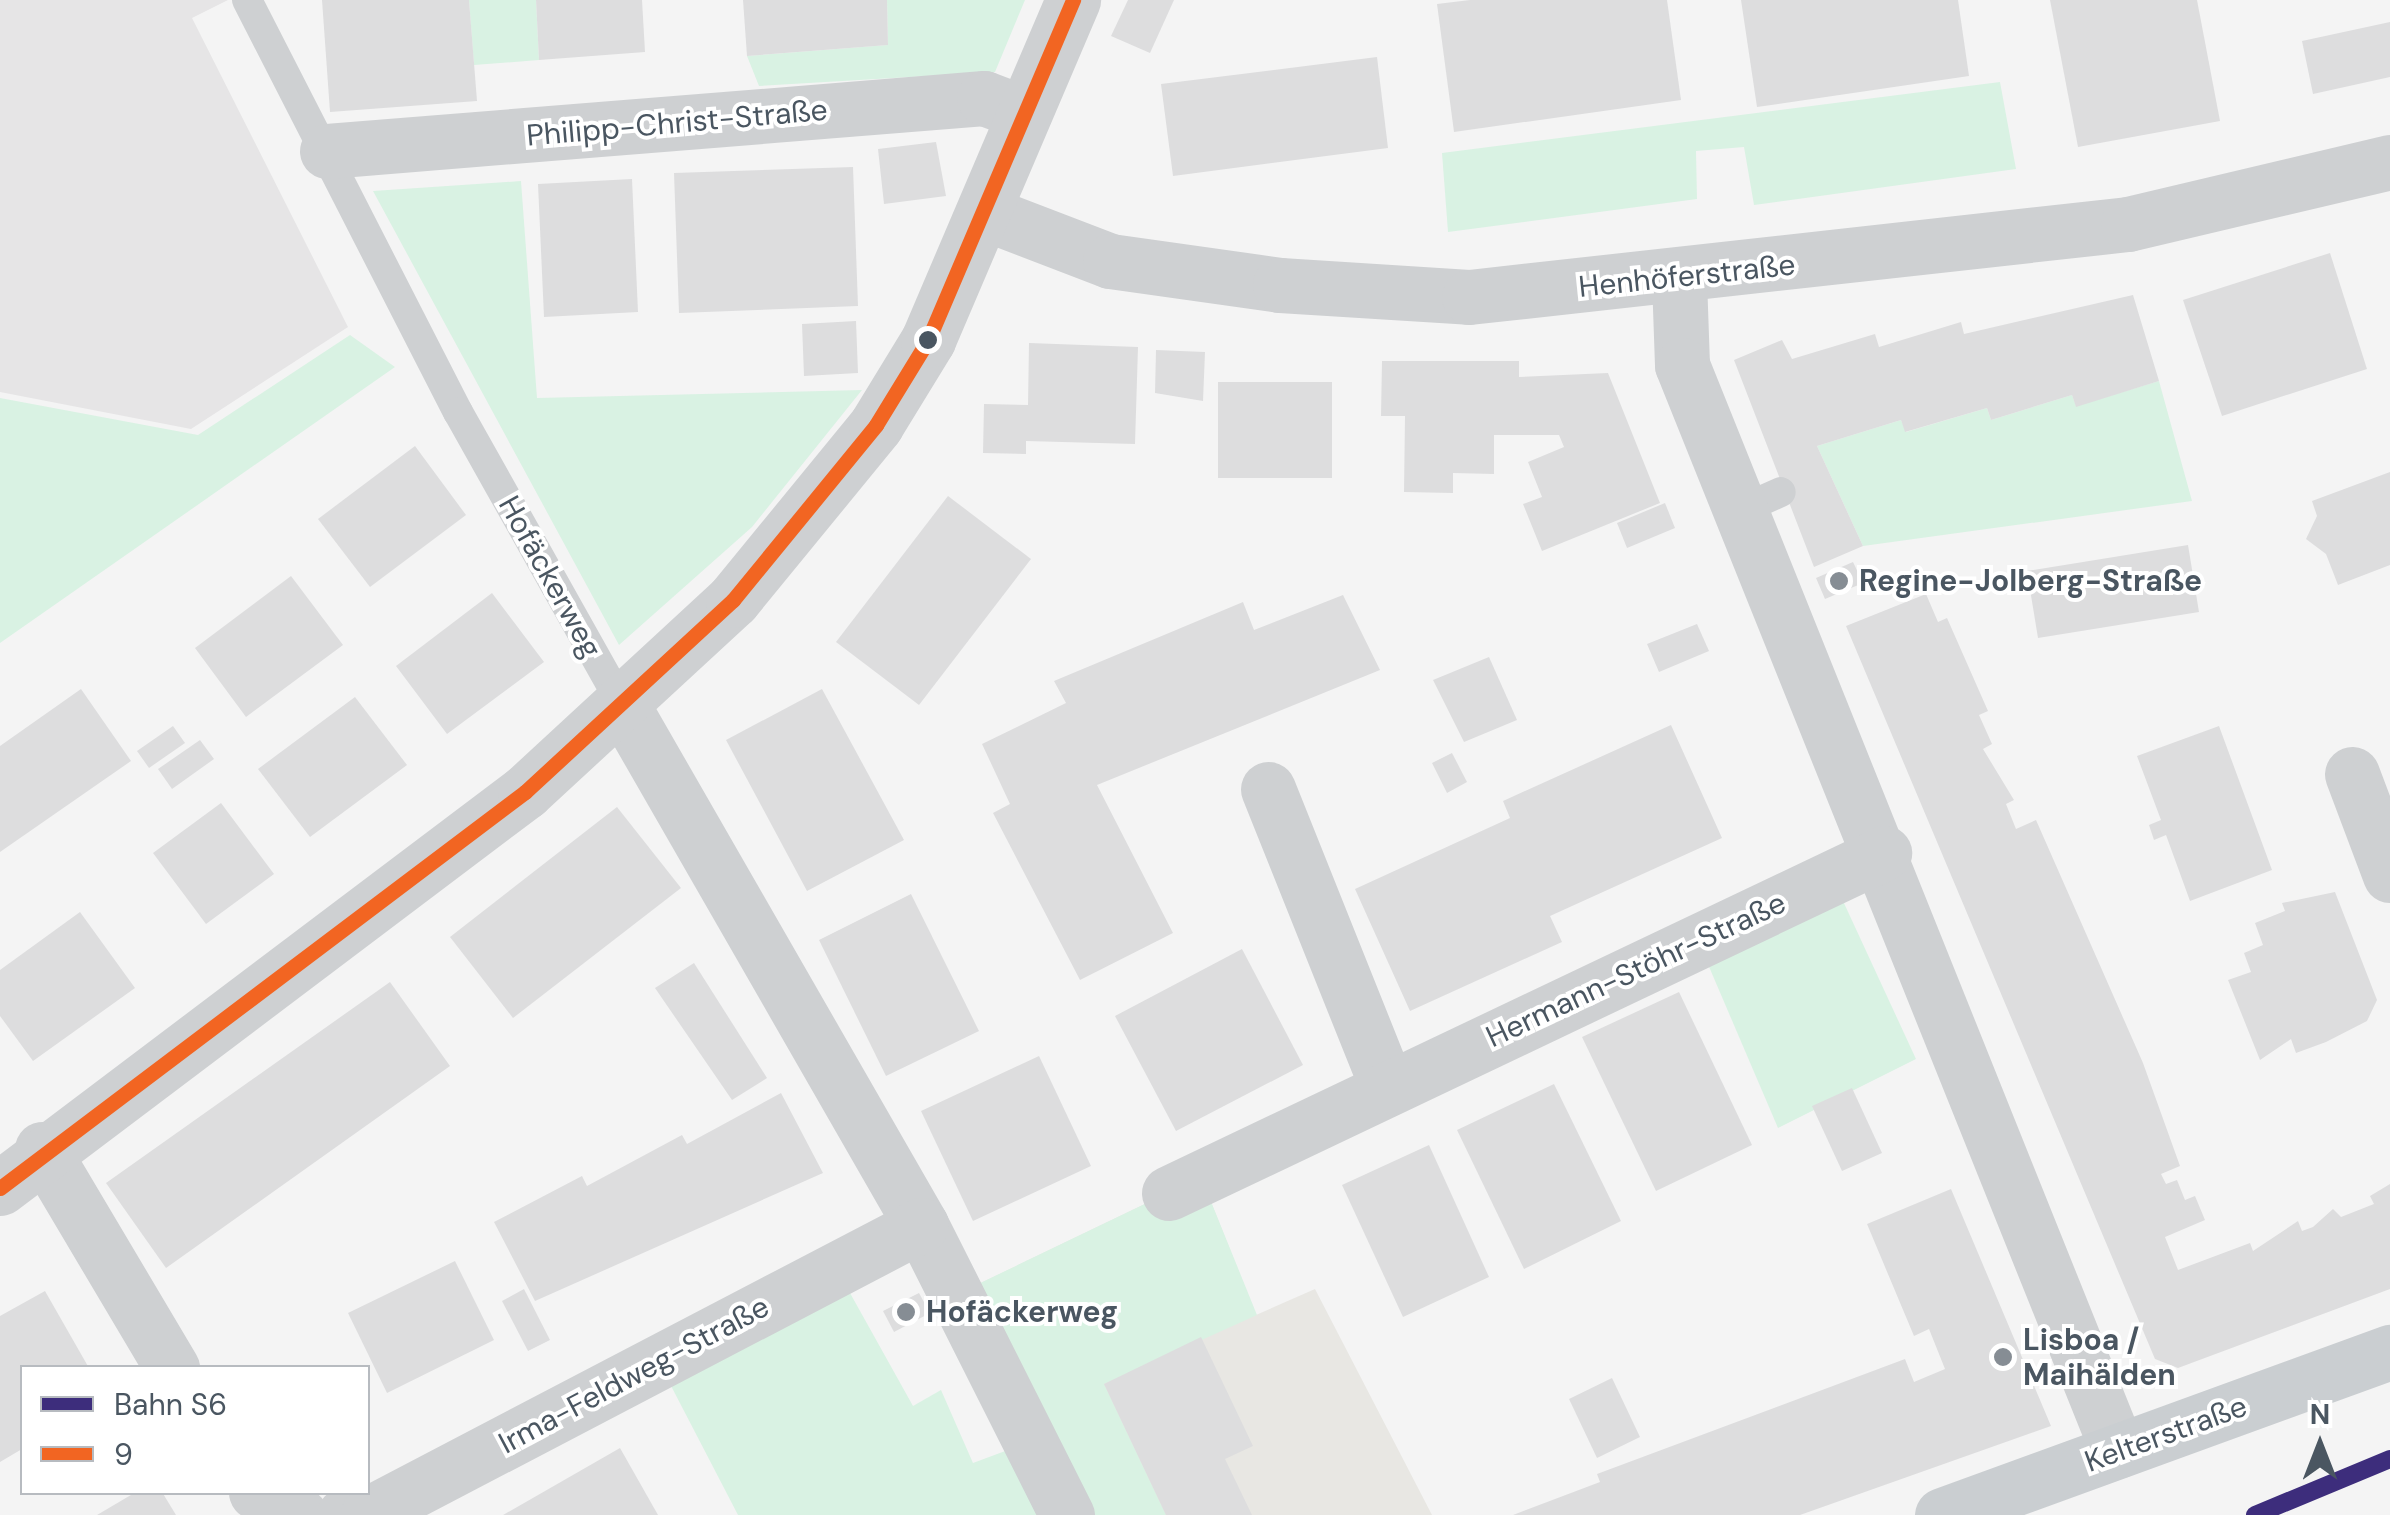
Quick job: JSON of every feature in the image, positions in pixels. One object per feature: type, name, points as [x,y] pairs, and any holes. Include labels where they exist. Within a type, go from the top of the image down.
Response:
[{"type":"main road","name":"Kelterstraße","points":[[1942,1515],[2390,1352]]},
{"type":"street","points":[[0,1188],[42,1149],[509,804],[733,600],[876,425],[928,340],[1073,0]]},
{"type":"street","name":"Philipp-Christ-Straße","points":[[326,152],[984,98],[1024,112]]},
{"type":"street","name":"Henhöferstraße","points":[[985,213],[1110,260],[1280,285],[1469,296],[1679,278],[2128,224],[2390,162]]},
{"type":"street","points":[[1679,278],[1682,365],[1763,500],[1884,853],[2118,1451]]},
{"type":"street","name":"Hofäckerweg","points":[[621,702],[921,1225],[1067,1515]]},
{"type":"street","points":[[2352,774],[2390,875]]},
{"type":"street","points":[[1268,789],[1387,1086]]},
{"type":"street","name":"Hermann-Stöhr-Straße","points":[[1169,1193],[1387,1086],[1884,853]]},
{"type":"street","points":[[42,1149],[170,1365]]},
{"type":"street","name":"Irma-Feldweg-Straße","points":[[344,1515],[368,1514],[921,1225]]},
{"type":"street","points":[[262,1495],[300,1515]]},
{"type":"lane","name":"Hofäckerweg","points":[[248,0],[458,412],[621,702]]},
{"type":"shaded area","points":[[0,0],[228,0],[192,18],[348,327],[191,429],[0,392]]},
{"type":"shaded area","points":[[1201,1177],[1256,1315],[1315,1289],[1432,1515],[1067,1515],[956,1295]]},
{"type":"green space","points":[[469,0],[536,0],[539,60],[474,65]]},
{"type":"green space","points":[[887,0],[1025,0],[995,72],[759,86],[747,56],[888,45]]},
{"type":"green space","points":[[2000,82],[2016,169],[1754,205],[1744,147],[1696,151],[1697,199],[1448,232],[1442,153]]},
{"type":"green space","points":[[521,181],[537,398],[862,390],[752,527],[619,645],[373,191]]},
{"type":"green space","points":[[350,335],[395,367],[0,643],[0,398],[198,435]]},
{"type":"green space","points":[[2159,381],[2192,501],[1863,546],[1817,446],[1901,420],[1906,432],[1987,408],[1991,420],[2072,395],[2076,406]]},
{"type":"green space","points":[[1843,901],[1916,1059],[1778,1128],[1707,962]]},
{"type":"green space","points":[[1201,1177],[1257,1315],[1104,1384],[1166,1515],[738,1515],[669,1382],[850,1293],[913,1406],[941,1390],[973,1463],[1029,1442],[972,1287]]},
{"type":"building","points":[[322,0],[469,0],[477,101],[330,112]]},
{"type":"building","points":[[536,0],[642,0],[645,52],[539,60]]},
{"type":"building","points":[[743,0],[887,0],[888,45],[747,56]]},
{"type":"building","points":[[1128,0],[1174,0],[1150,53],[1111,36]]},
{"type":"building","points":[[1470,0],[1667,0],[1681,100],[1454,132],[1437,4]]},
{"type":"building","points":[[1741,0],[1958,0],[1969,76],[1757,107]]},
{"type":"building","points":[[2050,0],[2197,0],[2220,121],[2078,147]]},
{"type":"building","points":[[2390,22],[2390,77],[2313,94],[2302,41]]},
{"type":"building","points":[[1377,57],[1388,148],[1173,176],[1161,84]]},
{"type":"building","points":[[936,142],[946,196],[884,204],[878,149]]},
{"type":"building","points":[[853,167],[858,306],[679,313],[674,173]]},
{"type":"building","points":[[632,179],[638,312],[544,317],[538,184]]},
{"type":"building","points":[[2330,253],[2367,369],[2222,416],[2183,300]]},
{"type":"building","points":[[2133,295],[2159,381],[2076,407],[2072,395],[1991,420],[1987,408],[1905,432],[1901,420],[1817,446],[1863,546],[1814,567],[1734,360],[1782,340],[1792,359],[1875,334],[1879,347],[1961,322],[1964,334]]},
{"type":"building","points":[[856,321],[858,373],[804,376],[802,324]]},
{"type":"building","points":[[1029,343],[1138,347],[1135,444],[1026,441],[1026,454],[983,453],[984,404],[1028,405]]},
{"type":"building","points":[[1156,350],[1205,352],[1203,401],[1155,393]]},
{"type":"building","points":[[1382,361],[1519,361],[1519,377],[1608,373],[1660,503],[1542,551],[1523,504],[1542,497],[1528,462],[1564,447],[1559,435],[1494,435],[1494,474],[1453,473],[1453,493],[1404,492],[1405,416],[1381,416]]},
{"type":"building","points":[[1218,382],[1332,382],[1332,478],[1218,478]]},
{"type":"building","points":[[415,446],[466,515],[370,587],[318,519]]},
{"type":"building","points":[[2390,472],[2390,565],[2338,585],[2326,554],[2306,539],[2317,516],[2312,501]]},
{"type":"building","points":[[948,496],[1031,559],[919,705],[836,642]]},
{"type":"building","points":[[1665,503],[1675,528],[1627,548],[1617,523]]},
{"type":"building","points":[[2188,545],[2199,612],[2038,638],[2027,571]]},
{"type":"building","name":"Regine-Jolberg-Straße","points":[[1853,562],[1863,583],[1825,599],[1816,578]]},
{"type":"building","points":[[291,576],[343,645],[246,717],[195,648]]},
{"type":"building","points":[[492,593],[544,662],[447,734],[396,666]]},
{"type":"building","points":[[1926,594],[1938,622],[1947,618],[1988,711],[1979,715],[1992,744],[1983,749],[2014,800],[2006,804],[2016,829],[2036,820],[2143,1063],[2180,1166],[2161,1174],[2166,1184],[2177,1180],[2185,1200],[2195,1196],[2205,1220],[2165,1237],[2178,1270],[2250,1243],[2253,1251],[2298,1221],[2302,1231],[2313,1227],[2333,1209],[2341,1217],[2374,1204],[2370,1196],[2390,1184],[2390,1289],[2178,1368],[2155,1359],[1846,626]]},
{"type":"building","points":[[1343,595],[1380,670],[1097,785],[1173,933],[1080,980],[993,813],[1010,804],[982,744],[1066,703],[1054,681],[1243,602],[1254,630]]},
{"type":"building","points":[[1697,624],[1709,651],[1659,672],[1647,644]]},
{"type":"building","points":[[1489,657],[1517,720],[1464,742],[1433,680]]},
{"type":"building","points":[[81,689],[131,761],[0,852],[0,746]]},
{"type":"building","points":[[822,689],[904,840],[807,891],[726,740]]},
{"type":"building","points":[[355,697],[407,765],[310,837],[258,769]]},
{"type":"building","points":[[1671,725],[1722,838],[1550,916],[1562,942],[1410,1011],[1355,889],[1510,818],[1503,801]]},
{"type":"building","points":[[173,726],[185,743],[149,768],[137,751]]},
{"type":"building","points":[[2219,726],[2272,870],[2190,901],[2166,835],[2154,840],[2149,825],[2161,820],[2137,756]]},
{"type":"building","points":[[200,740],[214,759],[172,789],[158,769]]},
{"type":"building","points":[[1452,753],[1467,782],[1447,793],[1432,763]]},
{"type":"building","points":[[221,803],[274,874],[206,924],[153,853]]},
{"type":"building","points":[[617,807],[681,888],[513,1018],[450,937]]},
{"type":"building","points":[[2335,892],[2377,1000],[2367,1021],[2296,1053],[2291,1039],[2260,1060],[2228,980],[2251,972],[2244,953],[2263,945],[2255,923],[2285,911],[2282,903]]},
{"type":"building","points":[[911,894],[979,1031],[886,1076],[819,940]]},
{"type":"building","points":[[80,912],[135,988],[33,1061],[0,1016],[0,970]]},
{"type":"building","points":[[1242,949],[1303,1065],[1176,1131],[1115,1016]]},
{"type":"building","points":[[694,963],[767,1078],[732,1100],[655,988]]},
{"type":"building","points":[[390,982],[450,1066],[166,1268],[106,1183]]},
{"type":"building","points":[[1679,992],[1752,1145],[1656,1191],[1582,1037]]},
{"type":"building","points":[[1039,1056],[1091,1166],[973,1221],[921,1111]]},
{"type":"building","points":[[1554,1084],[1621,1221],[1524,1269],[1457,1130]]},
{"type":"building","points":[[1852,1088],[1882,1153],[1842,1171],[1812,1106]]},
{"type":"building","points":[[781,1093],[823,1173],[535,1301],[494,1222],[582,1176],[587,1186],[682,1135],[687,1144]]},
{"type":"building","points":[[1429,1145],[1489,1277],[1403,1317],[1342,1185]]},
{"type":"building","points":[[1951,1189],[2051,1426],[1800,1515],[1513,1515],[1600,1482],[1597,1474],[1905,1359],[1914,1382],[1945,1369],[1929,1329],[1914,1336],[1867,1224]]},
{"type":"building","points":[[455,1261],[494,1340],[387,1393],[348,1313]]},
{"type":"building","points":[[524,1289],[550,1340],[528,1351],[502,1301]]},
{"type":"building","points":[[45,1291],[87,1365],[20,1365],[20,1450],[0,1462],[0,1316]]},
{"type":"building","name":"Hofäckerweg","points":[[919,1293],[930,1313],[894,1332],[883,1311]]},
{"type":"building","points":[[1201,1337],[1253,1446],[1225,1459],[1252,1515],[1166,1515],[1104,1384]]},
{"type":"building","points":[[1612,1378],[1640,1437],[1597,1458],[1569,1399]]},
{"type":"building","points":[[620,1448],[658,1515],[503,1515]]},
{"type":"building","points":[[131,1495],[164,1495],[176,1515],[97,1515]]},
{"type":"rail line","name":"S6","points":[[2255,1515],[2390,1459]]},
{"type":"transit line","name":"9","points":[[0,1188],[525,792],[733,600],[876,425],[928,340],[1073,0]]},
{"type":"place","name":"Regine-Jolberg-Straße","points":[[1839,581]]},
{"type":"place","name":"Hofäckerweg","points":[[906,1312]]},
{"type":"place","name":"Lisboa / Maihälden","points":[[2003,1357]]}]
